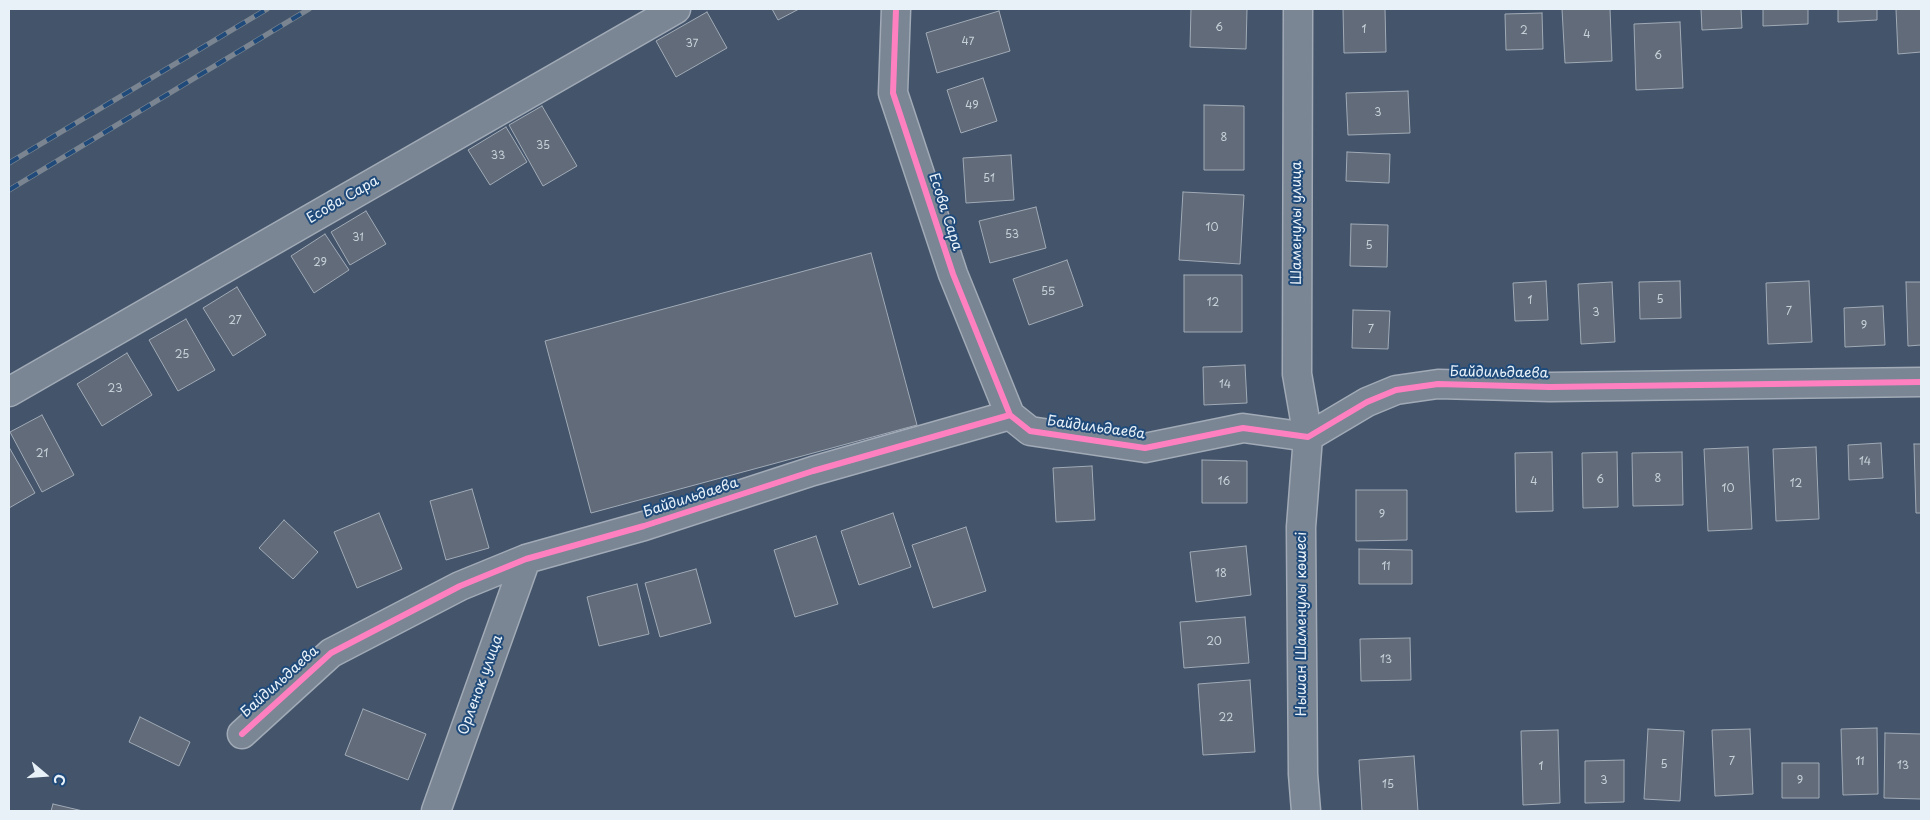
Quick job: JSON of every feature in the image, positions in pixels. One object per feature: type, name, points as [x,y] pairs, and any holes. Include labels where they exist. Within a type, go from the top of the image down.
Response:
[{"type":"street","name":"Есова Сара","points":[[9,392],[676,9]]},
{"type":"street","name":"Есова Сара","points":[[896,9],[893,93],[953,274],[1010,415]]},
{"type":"street","name":"Шаменулы улица","points":[[1298,9],[1296,374],[1308,437]]},
{"type":"street","name":"Байдильдаева","points":[[242,734],[331,653],[460,586],[526,559],[644,526],[813,471],[1010,415],[1030,431],[1145,448],[1243,428],[1308,437],[1367,402],[1396,390],[1438,384],[1550,387],[1921,382]]},
{"type":"street","name":"Нышан Шаменулы көшесі","points":[[1306,811],[1302,745],[1301,528],[1308,437]]},
{"type":"street","name":"Орленок улица","points":[[436,811],[526,559]]},
{"type":"building","points":[[772,9],[799,9],[778,20]]},
{"type":"building","points":[[1191,9],[1247,9],[1246,49],[1190,47]]},
{"type":"building","points":[[1343,9],[1385,9],[1386,52],[1344,53]]},
{"type":"building","points":[[1562,9],[1610,9],[1612,61],[1565,63]]},
{"type":"building","points":[[1701,9],[1741,9],[1742,28],[1702,30]]},
{"type":"building","points":[[1763,9],[1808,9],[1808,24],[1763,26]]},
{"type":"building","points":[[1838,9],[1877,9],[1877,20],[1838,22]]},
{"type":"building","points":[[1896,9],[1921,9],[1921,52],[1898,54]]},
{"type":"building","points":[[999,11],[1010,51],[937,73],[926,33]]},
{"type":"building","points":[[707,12],[727,48],[676,77],[656,41]]},
{"type":"building","points":[[1542,13],[1543,49],[1506,50],[1505,14]]},
{"type":"building","points":[[1680,22],[1683,88],[1636,90],[1634,24]]},
{"type":"building","points":[[983,78],[997,121],[961,133],[947,90]]},
{"type":"building","points":[[1408,91],[1410,133],[1348,135],[1346,93]]},
{"type":"building","points":[[1204,105],[1244,106],[1244,170],[1204,170]]},
{"type":"building","points":[[542,106],[577,166],[543,186],[509,125]]},
{"type":"building","points":[[506,127],[527,162],[490,185],[468,150]]},
{"type":"building","points":[[1347,152],[1390,154],[1389,183],[1346,181]]},
{"type":"building","points":[[1011,155],[1014,200],[966,203],[963,158]]},
{"type":"building","points":[[1183,192],[1244,195],[1240,264],[1179,260]]},
{"type":"building","points":[[1036,207],[1046,248],[990,263],[979,221]]},
{"type":"building","points":[[366,211],[386,244],[350,265],[331,232]]},
{"type":"building","points":[[1351,224],[1388,225],[1387,267],[1350,266]]},
{"type":"building","points":[[325,234],[349,270],[314,293],[291,256]]},
{"type":"building","points":[[871,253],[917,425],[591,513],[545,341]]},
{"type":"building","points":[[1067,260],[1083,306],[1029,325],[1013,279]]},
{"type":"building","points":[[1184,275],[1242,275],[1242,332],[1184,332]]},
{"type":"building","points":[[1546,281],[1548,320],[1515,321],[1513,283]]},
{"type":"building","points":[[1680,281],[1681,318],[1640,319],[1639,282]]},
{"type":"building","points":[[1809,281],[1812,342],[1768,344],[1766,283]]},
{"type":"building","points":[[1612,282],[1615,342],[1581,344],[1578,284]]},
{"type":"building","points":[[1906,282],[1921,282],[1921,345],[1908,346]]},
{"type":"building","points":[[237,287],[266,335],[233,356],[203,308]]},
{"type":"building","points":[[1883,306],[1885,345],[1845,347],[1844,308]]},
{"type":"building","points":[[1353,310],[1390,311],[1388,349],[1352,348]]},
{"type":"building","points":[[186,319],[215,370],[178,391],[149,340]]},
{"type":"building","points":[[127,353],[152,395],[102,426],[77,384]]},
{"type":"building","points":[[1245,365],[1247,403],[1204,405],[1203,367]]},
{"type":"building","points":[[42,415],[74,475],[42,492],[10,432]]},
{"type":"building","points":[[1881,443],[1883,478],[1849,480],[1848,445]]},
{"type":"building","points":[[1914,444],[1921,444],[1921,513],[1916,513]]},
{"type":"building","points":[[9,447],[35,493],[9,508]]},
{"type":"building","points":[[1748,447],[1752,529],[1708,531],[1704,449]]},
{"type":"building","points":[[1816,447],[1819,519],[1776,521],[1773,449]]},
{"type":"building","points":[[1552,452],[1553,511],[1516,512],[1515,453]]},
{"type":"building","points":[[1617,452],[1618,507],[1583,508],[1582,453]]},
{"type":"building","points":[[1682,452],[1683,505],[1633,506],[1632,453]]},
{"type":"building","points":[[1202,460],[1247,461],[1247,503],[1202,503]]},
{"type":"building","points":[[1092,466],[1095,520],[1056,522],[1053,468]]},
{"type":"building","points":[[472,489],[489,548],[446,560],[430,501]]},
{"type":"building","points":[[1356,490],[1407,490],[1407,540],[1356,541]]},
{"type":"building","points":[[379,513],[402,569],[357,588],[334,532]]},
{"type":"building","points":[[893,513],[911,567],[859,585],[841,531]]},
{"type":"building","points":[[284,520],[318,552],[293,579],[259,548]]},
{"type":"building","points":[[966,527],[986,591],[933,608],[912,545]]},
{"type":"building","points":[[816,536],[838,604],[795,617],[774,550]]},
{"type":"building","points":[[1246,546],[1251,595],[1196,602],[1190,552]]},
{"type":"building","points":[[1359,549],[1412,550],[1412,584],[1359,584]]},
{"type":"building","points":[[696,569],[711,623],[660,637],[645,583]]},
{"type":"building","points":[[637,584],[649,634],[599,646],[587,597]]},
{"type":"building","points":[[1245,617],[1249,663],[1184,668],[1180,622]]},
{"type":"building","points":[[1410,638],[1411,680],[1361,681],[1360,639]]},
{"type":"building","points":[[1250,680],[1255,752],[1203,755],[1198,684]]},
{"type":"building","points":[[363,709],[426,734],[408,780],[345,755]]},
{"type":"building","points":[[140,717],[190,742],[179,766],[129,742]]},
{"type":"building","points":[[1877,728],[1878,794],[1843,795],[1841,729]]},
{"type":"building","points":[[1648,729],[1684,731],[1680,801],[1644,799]]},
{"type":"building","points":[[1750,729],[1753,794],[1715,796],[1712,730]]},
{"type":"building","points":[[1558,730],[1560,803],[1523,805],[1521,731]]},
{"type":"building","points":[[1885,733],[1921,734],[1921,799],[1884,798]]},
{"type":"building","points":[[1414,756],[1418,811],[1362,811],[1359,760]]},
{"type":"building","points":[[1624,760],[1624,802],[1585,803],[1585,761]]},
{"type":"building","points":[[1782,763],[1819,763],[1819,798],[1782,798]]},
{"type":"building","points":[[53,804],[83,811],[51,811]]},
{"type":"railway","points":[[9,163],[267,9]]},
{"type":"railway","points":[[9,190],[309,9]]},
{"type":"cycle path","points":[[896,9],[893,93],[953,274],[1010,415],[1030,431],[1145,448],[1243,428],[1308,437],[1367,402],[1396,390],[1438,384],[1550,387],[1921,382]]},
{"type":"cycle path","points":[[242,734],[331,653],[460,586],[526,559],[644,526],[813,471],[1010,415]]}]
